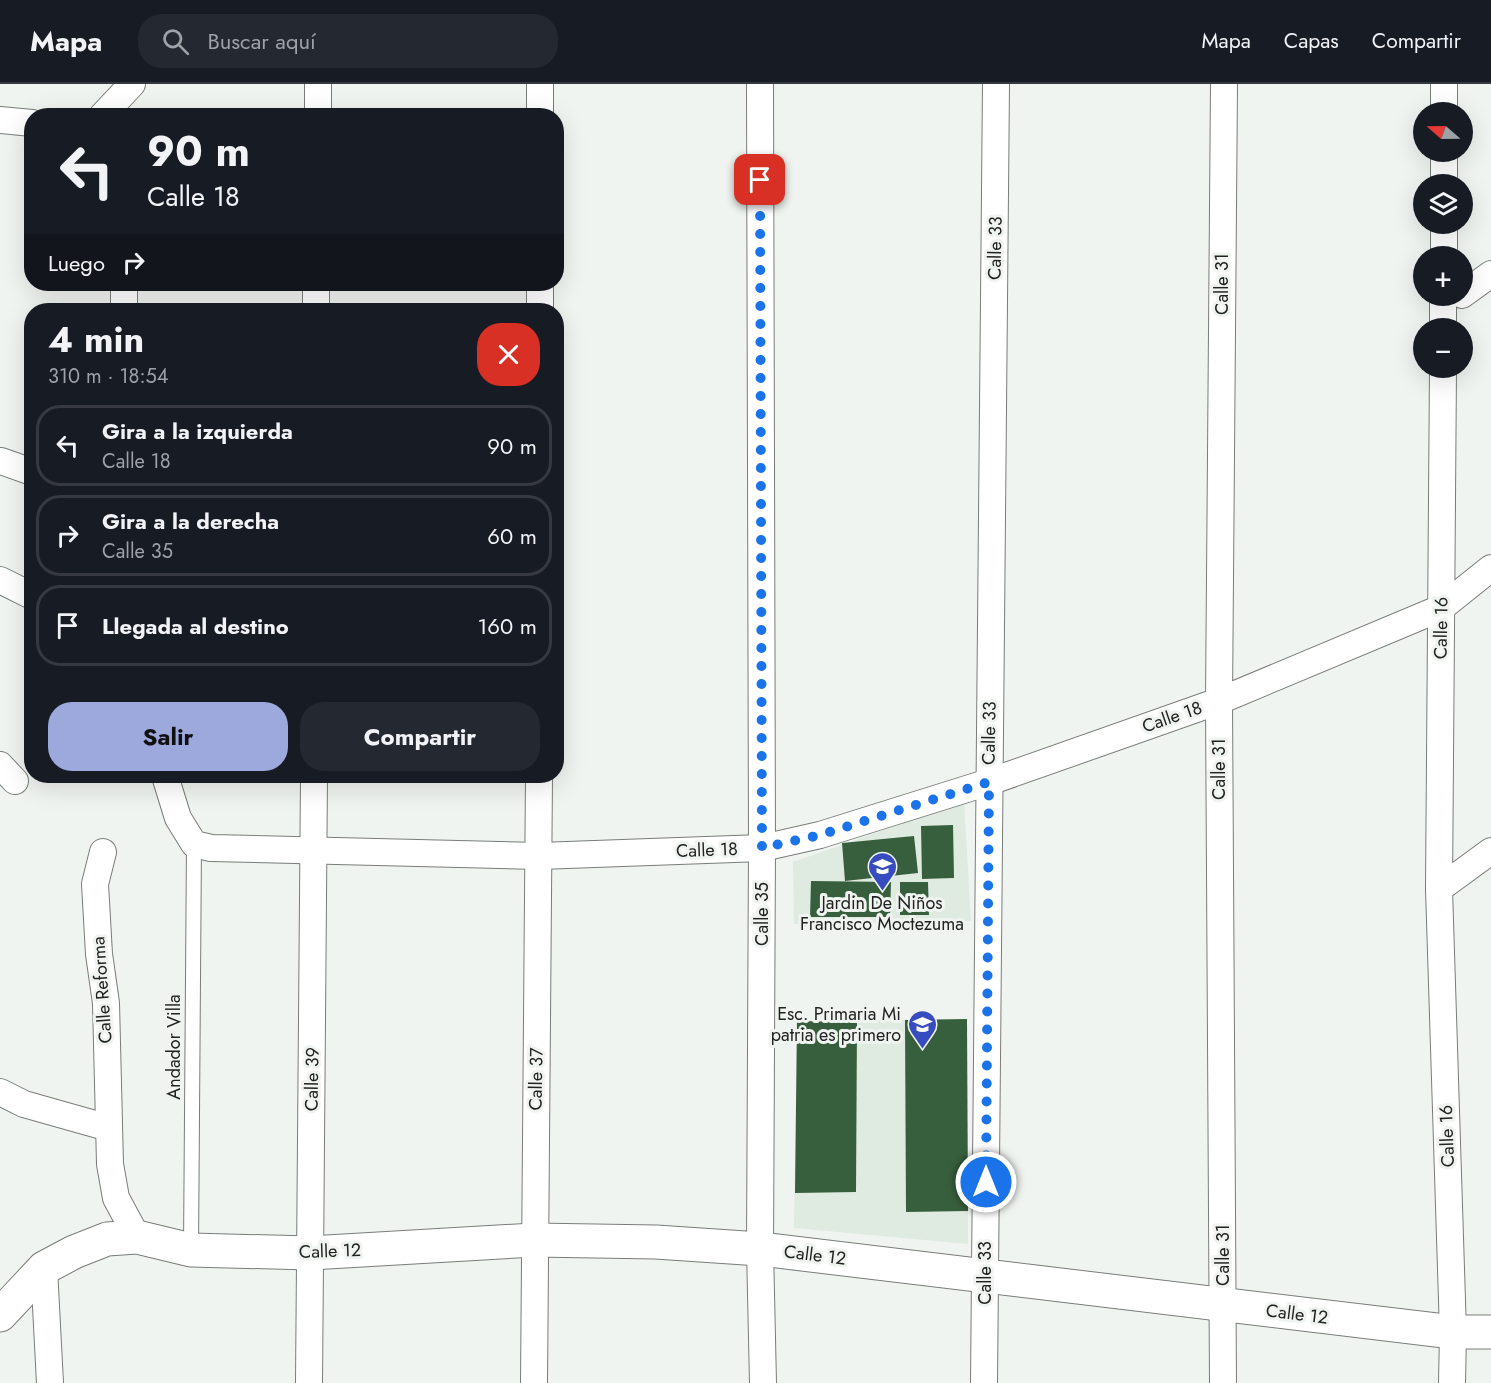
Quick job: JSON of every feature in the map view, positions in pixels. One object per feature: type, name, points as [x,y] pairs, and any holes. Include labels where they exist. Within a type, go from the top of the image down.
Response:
[{"type":"street","points":[[110,108],[132,84]]},
{"type":"street","points":[[318,84],[318,108]]},
{"type":"street","points":[[540,84],[540,108]]},
{"type":"street","name":"Calle 35","points":[[760,84],[762,848],[760,1248],[763,1383]]},
{"type":"street","name":"Calle 33","points":[[984,1383],[996,84]]},
{"type":"street","name":"Calle 31","points":[[1223,1383],[1219,701],[1224,84]]},
{"type":"street","points":[[1444,84],[1444,102]]},
{"type":"street","points":[[0,120],[24,122]]},
{"type":"street","points":[[1473,288],[1491,274]]},
{"type":"street","name":"Calle 16","points":[[1443,378],[1439,889],[1453,1332],[1452,1383]]},
{"type":"street","points":[[1,460],[24,469]]},
{"type":"street","name":"Calle 18","points":[[194,844],[211,848],[539,856],[762,848],[820,835],[989,782],[1219,701],[1441,608],[1491,568]]},
{"type":"street","points":[[0,580],[24,592]]},
{"type":"street","points":[[167,783],[178,818],[194,844]]},
{"type":"street","name":"Calle 39","points":[[309,1383],[314,783]]},
{"type":"street","name":"Calle 37","points":[[534,1383],[539,783]]},
{"type":"street","points":[[1439,889],[1491,851]]},
{"type":"street","name":"Calle Reforma","points":[[103,852],[95,884],[99,954],[106,1003],[110,1164],[116,1198],[137,1237]]},
{"type":"street","points":[[0,1092],[24,1104],[109,1128]]},
{"type":"street","name":"Calle 12","points":[[44,1268],[74,1252],[107,1239],[137,1237],[191,1250],[310,1253],[534,1240],[656,1242],[760,1248],[1453,1332],[1491,1332]]},
{"type":"street","points":[[4,1303],[44,1268]]},
{"type":"street","points":[[44,1268],[50,1383]]},
{"type":"lane","name":"Andador Villa","points":[[191,1250],[194,844]]},
{"type":"shaded area","name":"Jardin De Niños Francisco Moctezuma","points":[[964,802],[971,921],[794,924],[793,862]]},
{"type":"shaded area","points":[[967,1019],[968,1244],[794,1228],[797,1021]]},
{"type":"building","points":[[953,825],[954,878],[922,879],[921,826]]},
{"type":"building","points":[[914,836],[918,873],[845,881],[842,843]]},
{"type":"building","points":[[811,881],[891,882],[890,917],[810,917]]},
{"type":"building","points":[[900,882],[928,882],[929,915],[900,915]]},
{"type":"building","points":[[967,1019],[968,1211],[906,1212],[905,1020]]},
{"type":"building","points":[[797,1021],[857,1022],[856,1192],[795,1193]]},
{"type":"place","name":"Jardin De Niños Francisco Moctezuma","points":[[882,892]]},
{"type":"place","name":"Esc. Primaria Mi patria es primero","points":[[922,1050]]},
{"type":"route","points":[[760,180],[762,848],[820,835],[989,782],[986,1182]]}]
